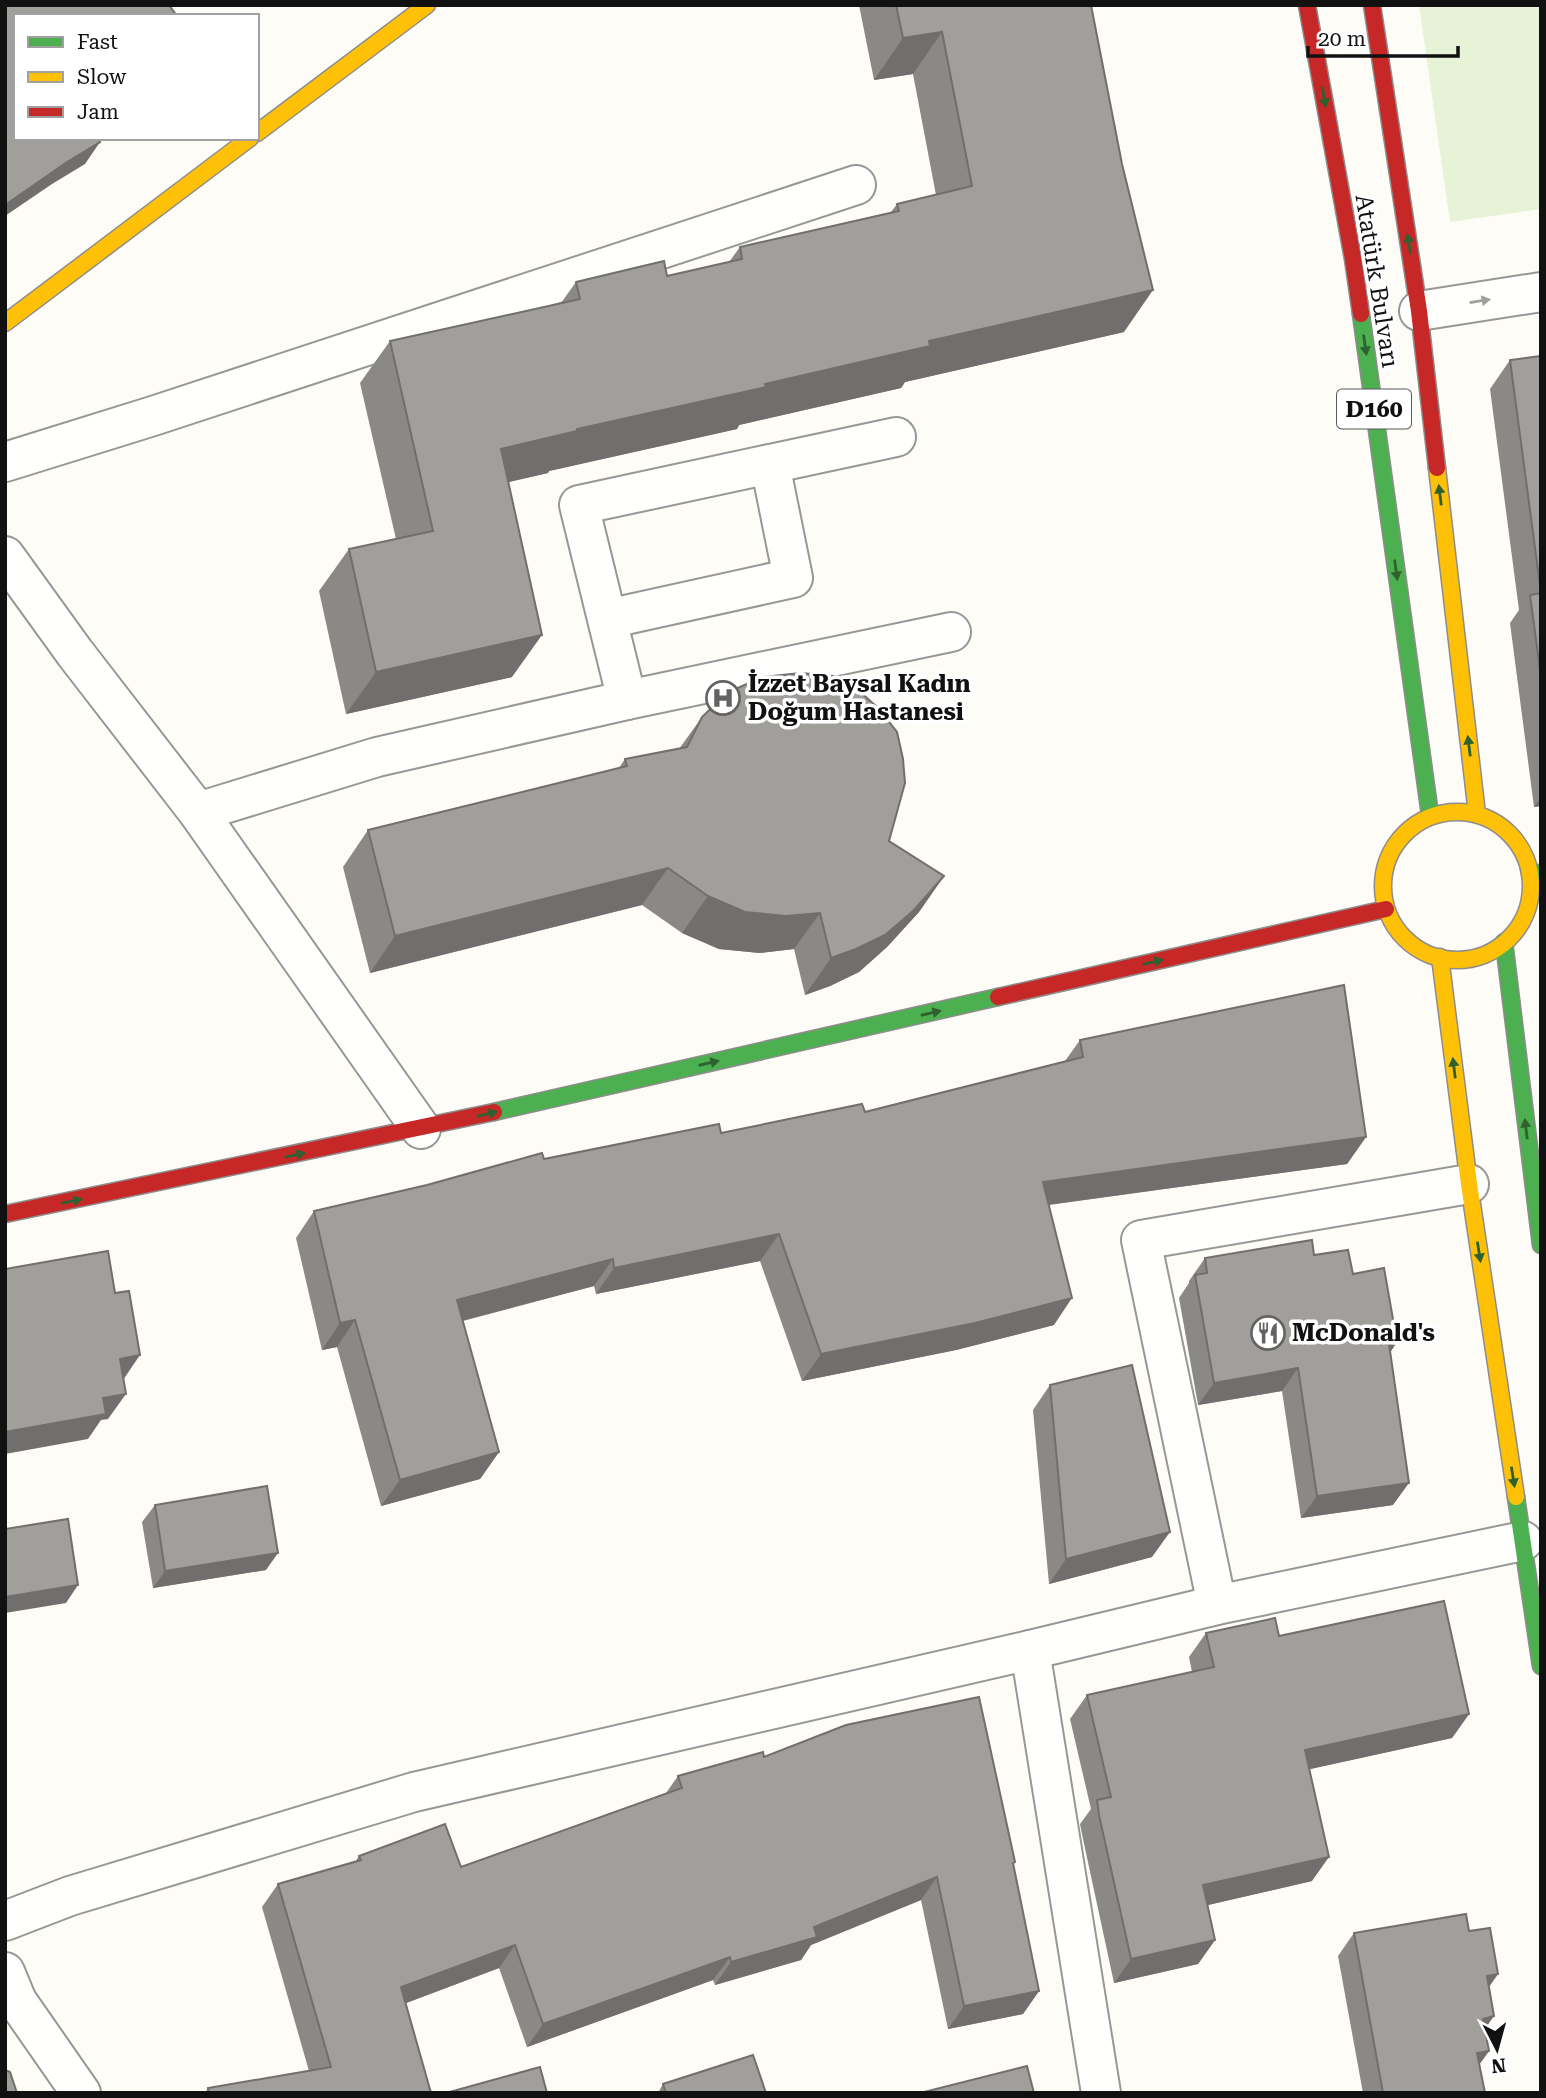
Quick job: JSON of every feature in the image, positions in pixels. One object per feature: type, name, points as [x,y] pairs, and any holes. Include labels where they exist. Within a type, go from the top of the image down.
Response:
[{"type":"main road","points":[[259,131],[427,5]]},
{"type":"main road","name":"Atatürk Bulvarı","points":[[1307,5],[1353,259],[1430,815]]},
{"type":"main road","name":"Atatürk Bulvarı","points":[[1372,5],[1419,311],[1477,814]]},
{"type":"main road","points":[[5,323],[247,140]]},
{"type":"main road","points":[[1454,811],[1477,814],[1499,824],[1517,841],[1536,874],[1528,908],[1516,932],[1498,949],[1474,959],[1448,960],[1424,953],[1403,938],[1388,917],[1382,893],[1384,867],[1393,845],[1409,827],[1430,815],[1454,811]]},
{"type":"main road","points":[[5,1214],[421,1129],[1386,909]]},
{"type":"main road","points":[[1504,942],[1541,1245]]},
{"type":"main road","points":[[1440,957],[1469,1184],[1541,1666]]},
{"type":"street","points":[[5,462],[856,185]]},
{"type":"street","points":[[1419,311],[1541,292]]},
{"type":"street","points":[[627,700],[579,505],[896,437]]},
{"type":"street","points":[[607,619],[793,578],[770,464]]},
{"type":"street","points":[[5,556],[75,653],[198,812],[421,1129]]},
{"type":"street","points":[[198,812],[377,757],[627,700],[951,632]]},
{"type":"street","points":[[1217,1605],[1141,1240],[1469,1184]]},
{"type":"street","points":[[5,1921],[70,1896],[414,1792],[1217,1605],[1523,1541]]},
{"type":"street","points":[[1030,1650],[1101,2093]]},
{"type":"street","points":[[5,1972],[17,2001],[81,2093]]},
{"type":"green space","points":[[1419,5],[1541,5],[1541,209],[1450,222]]},
{"type":"building","points":[[5,5],[169,5],[176,14],[14,14],[14,140],[100,142],[5,205]]},
{"type":"building","points":[[896,5],[1091,5],[1122,164],[1153,290],[929,341],[930,346],[501,449],[542,635],[376,672],[349,549],[433,531],[390,341],[580,299],[576,282],[664,261],[667,276],[742,259],[740,247],[899,211],[897,204],[972,186],[942,32],[903,38]]},
{"type":"building","points":[[1541,356],[1541,593],[1510,360]]},
{"type":"building","points":[[1541,593],[1541,677],[1530,595]]},
{"type":"building","points":[[801,673],[833,676],[857,689],[878,708],[897,732],[905,783],[889,841],[944,876],[913,911],[885,935],[831,958],[820,913],[786,916],[745,912],[708,896],[668,868],[395,936],[368,830],[627,766],[625,759],[687,747],[702,717],[728,692],[763,677]]},
{"type":"building","points":[[1344,985],[1366,1137],[1043,1182],[1072,1298],[975,1323],[821,1354],[779,1234],[614,1268],[613,1259],[457,1300],[499,1452],[400,1480],[355,1320],[340,1323],[314,1211],[427,1185],[542,1153],[544,1159],[719,1124],[721,1133],[862,1104],[865,1112],[1083,1057],[1080,1040]]},
{"type":"building","points":[[1312,1240],[1314,1255],[1348,1250],[1353,1274],[1384,1268],[1397,1342],[1389,1344],[1409,1483],[1317,1496],[1298,1368],[1214,1383],[1195,1275],[1207,1273],[1205,1258]]},
{"type":"building","points":[[108,1251],[115,1293],[129,1291],[140,1355],[120,1359],[126,1394],[103,1398],[106,1414],[5,1432],[5,1269]]},
{"type":"building","points":[[1132,1365],[1170,1532],[1066,1559],[1050,1385]]},
{"type":"building","points":[[267,1486],[278,1553],[165,1571],[155,1505]]},
{"type":"building","points":[[68,1519],[78,1585],[5,1597],[5,1529]]},
{"type":"building","points":[[1444,1601],[1469,1714],[1305,1750],[1329,1857],[1203,1885],[1215,1940],[1131,1959],[1099,1815],[1097,1800],[1111,1797],[1087,1695],[1214,1667],[1206,1633],[1275,1618],[1279,1636]]},
{"type":"building","points":[[979,1697],[1015,1862],[1013,1863],[1039,1991],[964,2006],[937,1877],[814,1927],[817,1937],[731,1962],[730,1957],[543,2024],[515,1945],[401,1987],[431,2093],[209,2093],[208,2088],[331,2067],[278,1884],[361,1860],[359,1856],[445,1824],[461,1867],[682,1788],[678,1776],[763,1752],[764,1757],[846,1725]]},
{"type":"building","points":[[1466,1914],[1469,1931],[1490,1928],[1498,1974],[1487,1976],[1494,2016],[1483,2019],[1489,2051],[1477,2053],[1485,2093],[1383,2093],[1354,1933]]},
{"type":"building","points":[[753,2055],[766,2093],[666,2093],[663,2084]]},
{"type":"building","points":[[1027,2066],[1034,2093],[924,2093],[924,2092]]},
{"type":"building","points":[[540,2067],[547,2093],[446,2093]]},
{"type":"building","points":[[5,2070],[10,2072],[17,2093],[5,2093]]},
{"type":"traffic: fast","points":[[1361,314],[1430,815]]},
{"type":"traffic: fast","points":[[1530,874],[1541,873]]},
{"type":"traffic: fast","points":[[1504,942],[1541,1245]]},
{"type":"traffic: fast","points":[[494,1112],[998,997]]},
{"type":"traffic: fast","points":[[1516,1497],[1541,1666]]},
{"type":"traffic: slow","points":[[259,131],[427,5]]},
{"type":"traffic: slow","points":[[5,323],[247,140]]},
{"type":"traffic: slow","points":[[1437,468],[1477,814]]},
{"type":"traffic: slow","points":[[1457,812],[1485,817],[1510,833],[1526,858],[1531,886],[1526,914],[1510,939],[1485,955],[1457,960],[1429,955],[1404,939],[1388,914],[1383,886],[1388,858],[1404,833],[1429,817],[1457,812]]},
{"type":"traffic: slow","points":[[1440,957],[1469,1184],[1516,1497]]},
{"type":"traffic: jam","points":[[1307,5],[1361,314]]},
{"type":"traffic: jam","points":[[1372,5],[1419,311],[1437,468]]},
{"type":"traffic: jam","points":[[998,997],[1386,909]]},
{"type":"traffic: jam","points":[[5,1214],[494,1112]]},
{"type":"place","name":"İzzet Baysal Kadın Doğum Hastanesi","points":[[723,698]]},
{"type":"place","name":"McDonald's","points":[[1268,1333]]}]
